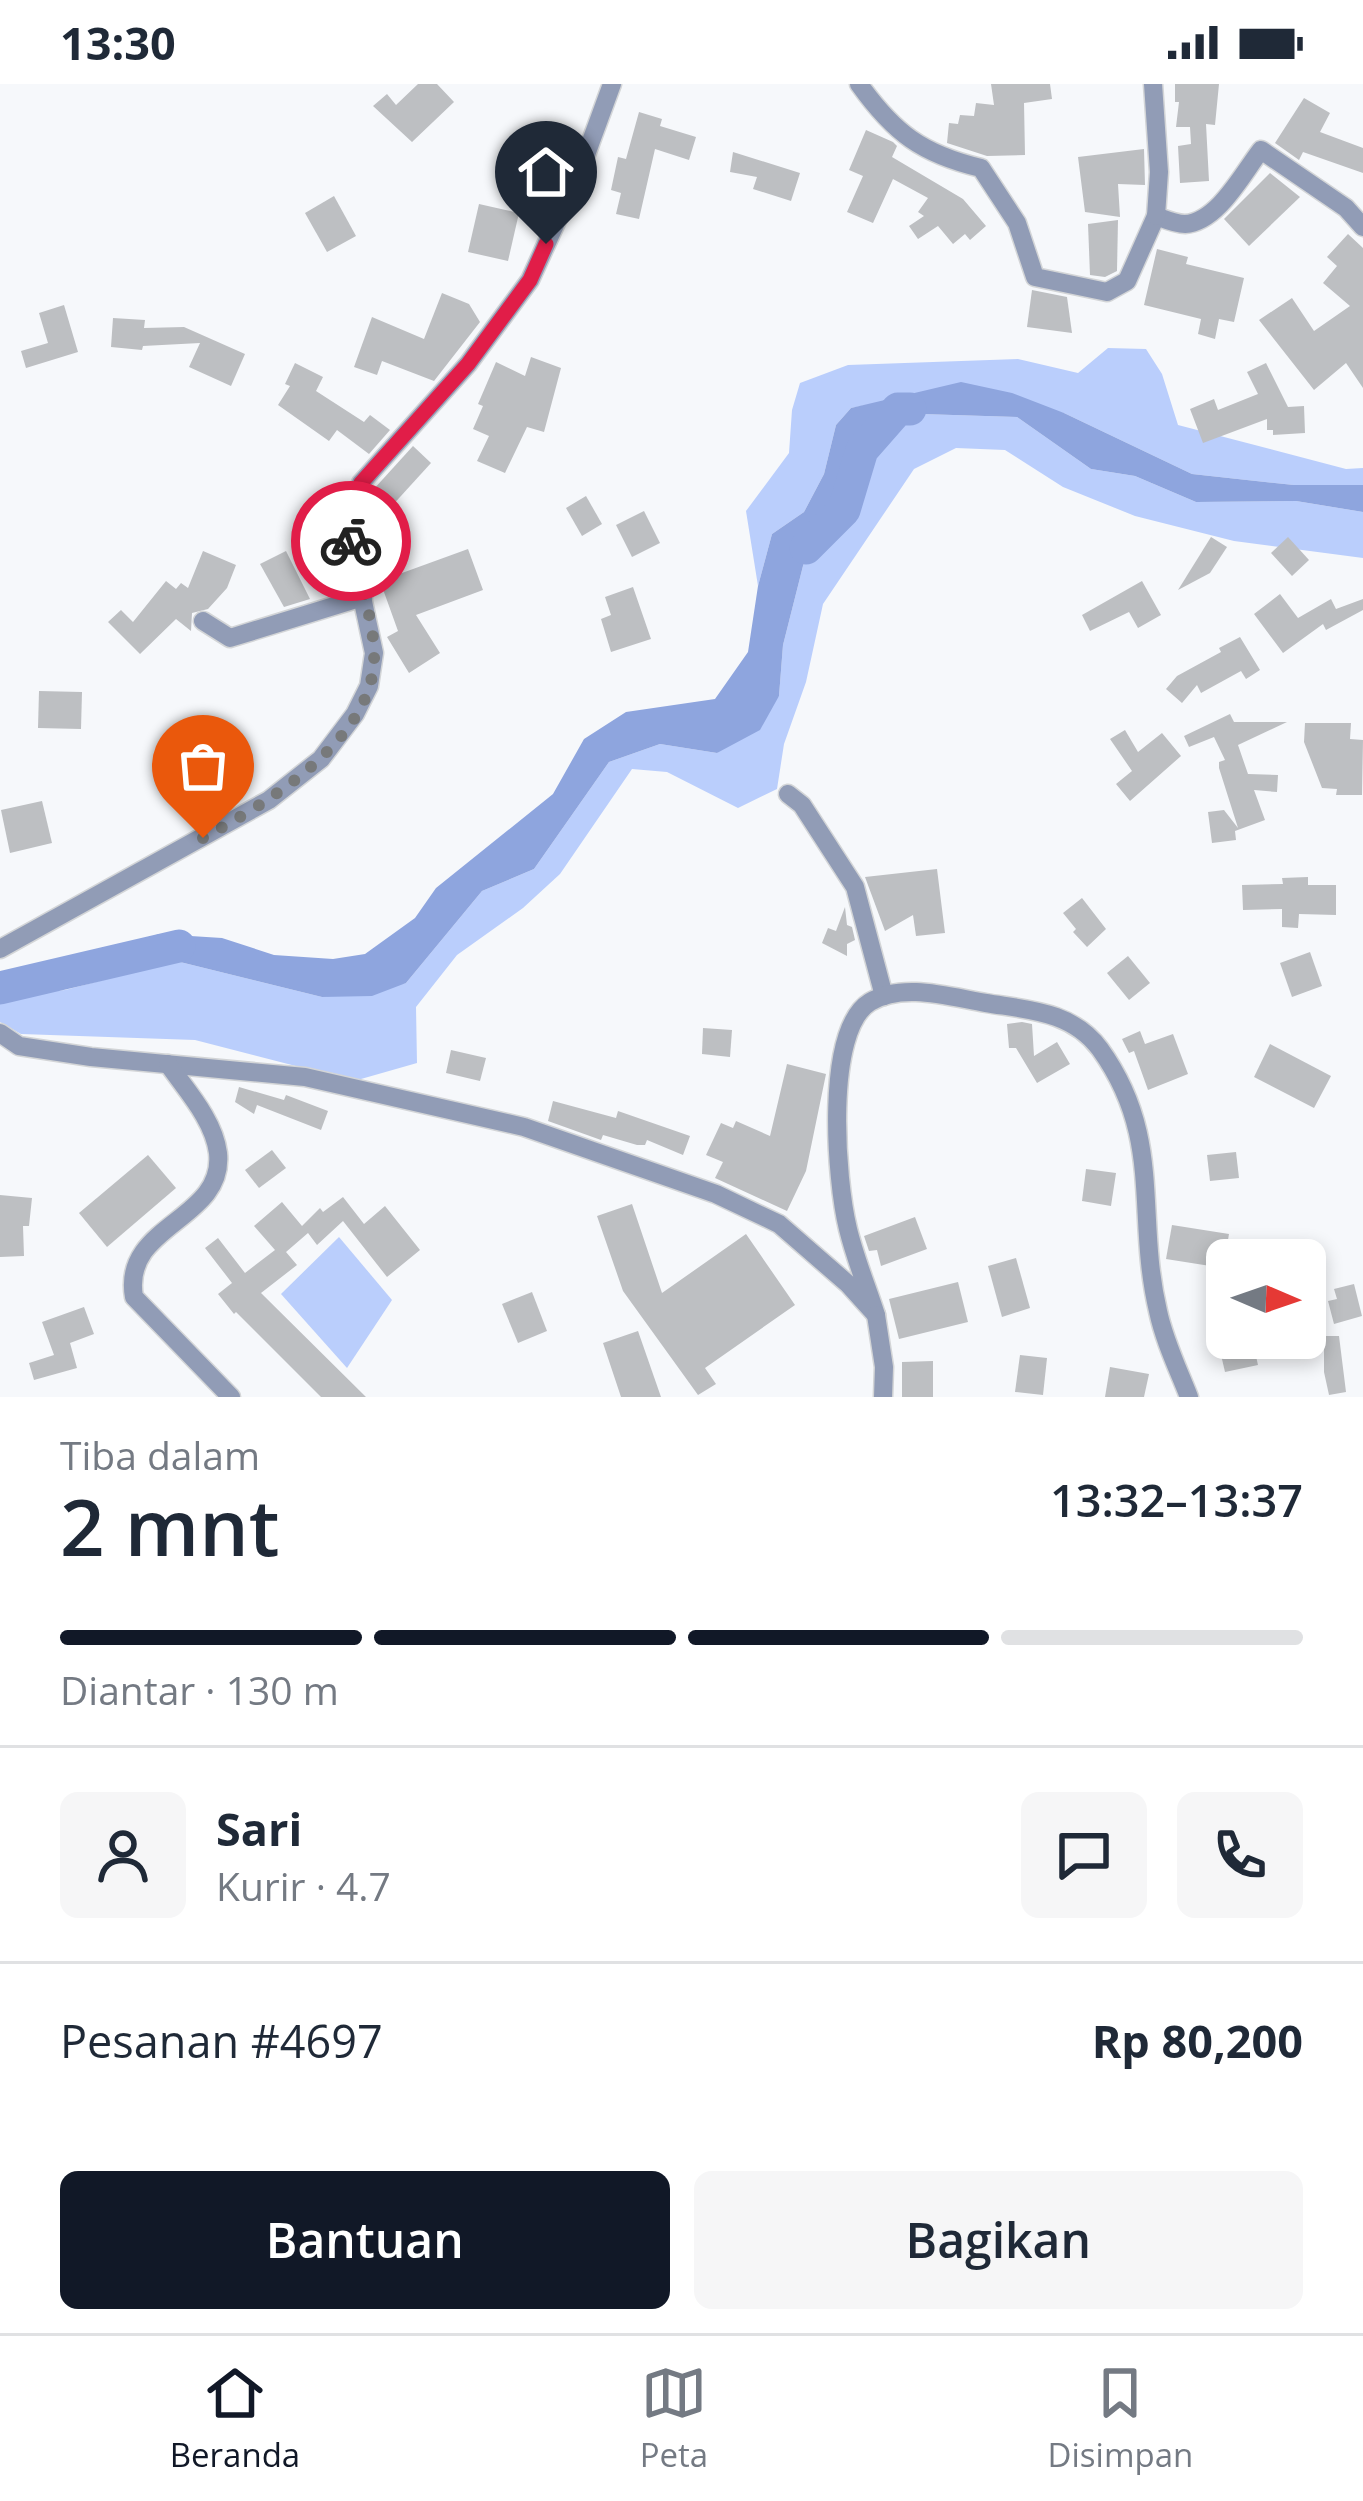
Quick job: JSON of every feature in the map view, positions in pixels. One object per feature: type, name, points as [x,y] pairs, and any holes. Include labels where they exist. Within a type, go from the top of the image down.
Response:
[{"type":"street","points":[[0,949],[243,815],[321,759],[355,713],[369,686],[374,653],[350,541],[350,511],[361,483],[468,364],[530,280],[583,163],[612,84]]},
{"type":"street","points":[[859,84],[890,126],[940,158],[981,168],[1017,224],[1035,277],[1107,292],[1127,280],[1156,216],[1159,172],[1153,84]]},
{"type":"street","points":[[1156,216],[1185,224],[1204,216],[1226,197],[1261,149],[1346,208],[1363,226]]},
{"type":"street","points":[[203,621],[230,638],[363,597]]},
{"type":"street","points":[[788,794],[802,805],[855,887],[884,996]]},
{"type":"street","points":[[883,1397],[884,1366],[876,1315],[848,1228],[838,1167],[837,1119],[846,1035],[857,1011],[902,992],[1053,1014],[1080,1028],[1098,1046],[1129,1096],[1138,1127],[1158,1313],[1189,1397]]},
{"type":"street","points":[[0,1033],[19,1046],[127,1062],[305,1077],[524,1127],[716,1195],[779,1224],[876,1315]]},
{"type":"street","points":[[168,1064],[207,1120],[218,1152],[216,1176],[206,1194],[139,1253],[130,1275],[134,1297],[231,1397]]},
{"type":"shaded area","points":[[1108,348],[1146,349],[1162,374],[1178,425],[1346,469],[1363,468],[1363,485],[1294,485],[1192,474],[1064,413],[898,399],[851,408],[836,425],[824,474],[804,512],[772,534],[758,586],[746,511],[789,453],[792,410],[800,383],[848,365],[1018,359],[1078,373]]},
{"type":"shaded area","points":[[961,382],[1012,393],[1064,413],[1192,474],[1294,485],[1363,485],[1363,512],[1296,501],[1196,502],[1135,476],[1091,469],[1017,417],[921,414],[863,439],[844,476],[836,531],[804,562],[783,645],[779,696],[760,730],[717,753],[660,744],[609,762],[534,869],[482,891],[406,983],[372,996],[322,997],[112,950],[159,934],[222,938],[274,955],[333,959],[365,954],[415,918],[436,888],[553,794],[584,739],[626,712],[715,699],[748,652],[772,534],[804,512],[824,474],[836,425],[851,408]]},
{"type":"shaded area","points":[[921,414],[1017,417],[1091,469],[1135,476],[1196,502],[1296,501],[1363,512],[1363,558],[1234,541],[1135,516],[1063,487],[1005,450],[956,448],[914,469],[823,604],[806,682],[784,744],[777,789],[738,808],[667,772],[632,769],[560,874],[523,908],[457,955],[416,1007],[417,1063],[354,1081],[195,1040],[21,1034],[0,1022],[0,997],[65,990],[176,961],[322,997],[406,983],[482,891],[534,869],[609,762],[660,744],[717,753],[779,696],[783,645],[804,562],[836,531],[844,476],[863,439]]},
{"type":"shaded area","points":[[339,1237],[392,1300],[347,1368],[281,1294]]},
{"type":"building","points":[[418,84],[437,84],[454,102],[412,142],[373,106],[387,94],[396,105]]},
{"type":"building","points":[[991,84],[1050,84],[1052,99],[1024,103],[1025,155],[987,156],[947,143],[949,123],[958,124],[960,115],[974,116],[976,103],[994,105]]},
{"type":"building","points":[[1175,84],[1219,84],[1215,125],[1206,124],[1209,181],[1180,183],[1178,146],[1191,144],[1190,127],[1176,127]]},
{"type":"building","points":[[1304,98],[1330,113],[1320,132],[1363,148],[1363,173],[1303,152],[1299,160],[1275,143]]},
{"type":"building","points":[[639,112],[662,119],[660,126],[696,137],[689,160],[655,149],[639,219],[616,214],[621,193],[611,190],[618,157],[626,159]]},
{"type":"building","points":[[866,130],[893,142],[897,146],[892,157],[963,199],[986,226],[970,240],[965,234],[953,244],[938,226],[918,239],[909,226],[924,216],[918,212],[928,198],[893,179],[873,223],[847,212],[863,176],[849,170]]},
{"type":"building","points":[[1144,149],[1145,185],[1118,184],[1120,217],[1085,212],[1078,157]]},
{"type":"building","points":[[733,152],[800,173],[791,201],[753,189],[757,177],[730,172]]},
{"type":"building","points":[[1270,173],[1300,197],[1249,246],[1224,219]]},
{"type":"building","points":[[334,196],[356,236],[327,252],[305,213]]},
{"type":"building","points":[[479,204],[519,213],[508,261],[468,252]]},
{"type":"building","points":[[1118,220],[1117,271],[1105,277],[1090,275],[1088,224]]},
{"type":"building","points":[[1348,234],[1363,248],[1363,388],[1346,363],[1314,390],[1259,320],[1292,298],[1314,331],[1350,306],[1323,283],[1337,266],[1327,257]]},
{"type":"building","points":[[1157,249],[1188,257],[1186,264],[1244,278],[1234,322],[1219,319],[1215,339],[1198,334],[1201,319],[1144,305]]},
{"type":"building","points":[[1032,290],[1067,297],[1072,333],[1027,327]]},
{"type":"building","points":[[442,293],[469,304],[480,322],[434,381],[382,361],[377,375],[354,367],[372,317],[424,339]]},
{"type":"building","points":[[64,305],[78,352],[26,368],[21,351],[48,343],[39,313]]},
{"type":"building","points":[[113,318],[145,320],[144,328],[184,327],[245,354],[231,386],[189,367],[200,343],[143,346],[142,350],[111,347]]},
{"type":"building","points":[[531,357],[561,368],[544,432],[527,427],[505,473],[477,461],[489,436],[473,429],[483,406],[478,404],[496,362],[525,376]]},
{"type":"building","points":[[295,363],[323,377],[316,391],[364,422],[370,415],[390,430],[369,454],[337,430],[329,441],[278,405],[290,386],[285,384]]},
{"type":"building","points":[[1266,363],[1288,407],[1304,406],[1305,433],[1273,435],[1273,430],[1267,430],[1267,419],[1203,443],[1190,409],[1214,399],[1218,410],[1258,394],[1247,372]]},
{"type":"building","points":[[413,446],[431,463],[390,508],[373,490]]},
{"type":"building","points":[[586,496],[602,524],[582,536],[566,508]]},
{"type":"building","points":[[644,511],[660,543],[632,557],[616,525]]},
{"type":"building","points":[[1211,537],[1227,547],[1210,573],[1178,590]]},
{"type":"building","points":[[1288,537],[1309,560],[1292,576],[1271,553]]},
{"type":"building","points":[[468,549],[483,590],[416,615],[440,653],[409,673],[387,637],[398,631],[380,581]]},
{"type":"building","points":[[203,551],[236,565],[227,588],[208,609],[192,613],[191,631],[176,619],[140,654],[108,622],[121,610],[133,622],[166,581],[176,589],[181,583],[188,588]]},
{"type":"building","points":[[286,551],[310,599],[284,607],[260,564]]},
{"type":"building","points":[[1142,581],[1161,615],[1138,628],[1129,612],[1090,631],[1082,615]]},
{"type":"building","points":[[633,587],[651,639],[611,652],[601,619],[611,615],[605,597]]},
{"type":"building","points":[[1280,594],[1298,618],[1331,599],[1336,609],[1363,599],[1363,610],[1326,630],[1323,624],[1283,653],[1254,614]]},
{"type":"building","points":[[1240,637],[1260,670],[1246,679],[1241,671],[1201,693],[1197,685],[1182,703],[1166,689],[1177,676]]},
{"type":"building","points":[[39,691],[82,692],[81,729],[38,728]]},
{"type":"building","points":[[1230,714],[1234,722],[1287,722],[1238,745],[1248,774],[1278,775],[1277,792],[1254,790],[1265,820],[1235,831],[1236,840],[1212,843],[1208,812],[1224,810],[1238,828],[1219,768],[1225,760],[1214,737],[1189,747],[1184,736]]},
{"type":"building","points":[[1305,723],[1351,723],[1350,739],[1363,740],[1362,795],[1336,795],[1337,789],[1322,788],[1304,742]]},
{"type":"building","points":[[1125,730],[1138,752],[1162,733],[1181,756],[1130,801],[1116,784],[1132,771],[1110,739]]},
{"type":"building","points":[[42,801],[52,843],[10,853],[1,810]]},
{"type":"building","points":[[937,869],[945,933],[916,936],[913,915],[885,931],[865,877]]},
{"type":"building","points":[[1308,877],[1308,885],[1336,885],[1336,915],[1299,914],[1298,928],[1282,927],[1282,909],[1243,910],[1242,885],[1283,884],[1282,878]]},
{"type":"building","points":[[1082,898],[1106,929],[1087,947],[1063,913]]},
{"type":"building","points":[[845,907],[855,940],[847,944],[847,956],[822,943],[828,928],[836,931]]},
{"type":"building","points":[[1310,952],[1322,986],[1292,997],[1280,963]]},
{"type":"building","points":[[1128,956],[1150,983],[1129,1000],[1107,973]]},
{"type":"building","points":[[1007,1024],[1032,1024],[1034,1056],[1057,1042],[1070,1064],[1037,1083],[1016,1048],[1009,1048]]},
{"type":"building","points":[[703,1028],[732,1030],[730,1057],[702,1054]]},
{"type":"building","points":[[1140,1031],[1145,1044],[1173,1034],[1188,1074],[1148,1090],[1134,1051],[1129,1053],[1122,1039]]},
{"type":"building","points":[[1270,1044],[1331,1076],[1314,1108],[1254,1077]]},
{"type":"building","points":[[451,1050],[486,1058],[480,1081],[446,1073]]},
{"type":"building","points":[[787,1064],[826,1074],[806,1171],[787,1211],[715,1178],[723,1162],[706,1155],[721,1123],[733,1128],[736,1121],[770,1136]]},
{"type":"building","points":[[239,1087],[284,1100],[286,1095],[328,1111],[321,1130],[257,1105],[254,1114],[235,1102]]},
{"type":"building","points":[[553,1101],[616,1118],[618,1111],[690,1136],[683,1155],[647,1140],[637,1145],[603,1135],[601,1140],[548,1121]]},
{"type":"building","points":[[272,1150],[286,1168],[259,1188],[245,1170]]},
{"type":"building","points":[[1236,1152],[1239,1178],[1210,1181],[1207,1155]]},
{"type":"building","points":[[148,1155],[176,1188],[107,1247],[79,1213]]},
{"type":"building","points":[[1086,1169],[1116,1173],[1111,1206],[1082,1201]]},
{"type":"building","points":[[0,1195],[32,1198],[29,1226],[23,1226],[24,1256],[0,1257]]},
{"type":"building","points":[[343,1197],[364,1224],[385,1206],[420,1250],[387,1277],[343,1221],[317,1245],[308,1233],[286,1252],[297,1265],[261,1293],[366,1397],[321,1397],[218,1294],[232,1283],[205,1248],[218,1238],[245,1273],[275,1250],[254,1226],[282,1202],[302,1226],[320,1208],[323,1212]]},
{"type":"building","points":[[632,1204],[662,1293],[746,1234],[795,1305],[705,1368],[716,1384],[698,1395],[623,1291],[597,1216]]},
{"type":"building","points":[[915,1217],[927,1249],[881,1266],[877,1250],[869,1251],[864,1236]]},
{"type":"building","points":[[1172,1225],[1229,1234],[1228,1239],[1206,1239],[1206,1265],[1166,1259]]},
{"type":"building","points":[[1016,1258],[1030,1308],[1002,1317],[988,1266]]},
{"type":"building","points":[[958,1282],[968,1322],[899,1339],[889,1299]]},
{"type":"building","points":[[1354,1284],[1362,1316],[1334,1324],[1328,1301],[1337,1299],[1334,1289]]},
{"type":"building","points":[[532,1292],[547,1331],[518,1343],[502,1304]]},
{"type":"building","points":[[84,1307],[94,1334],[70,1343],[77,1368],[34,1380],[29,1363],[54,1355],[42,1322]]},
{"type":"building","points":[[638,1331],[661,1397],[621,1397],[603,1343]]},
{"type":"building","points":[[1326,1336],[1339,1336],[1346,1392],[1329,1395],[1324,1372]]},
{"type":"building","points":[[1020,1355],[1047,1358],[1043,1395],[1015,1392]]},
{"type":"building","points":[[1222,1359],[1257,1359],[1258,1365],[1225,1372]]},
{"type":"building","points":[[933,1361],[933,1397],[902,1397],[902,1362]]},
{"type":"building","points":[[1110,1367],[1149,1374],[1144,1397],[1105,1397]]},
{"type":"waterway","points":[[806,548],[844,510],[862,450],[898,409],[910,409]]},
{"type":"waterway","points":[[0,988],[179,946]]},
{"type":"way so far","points":[[203,838],[269,800],[321,759],[369,686],[374,653],[351,541]]},
{"type":"route","points":[[351,541],[350,511],[361,483],[468,364],[530,280],[546,244]]}]
